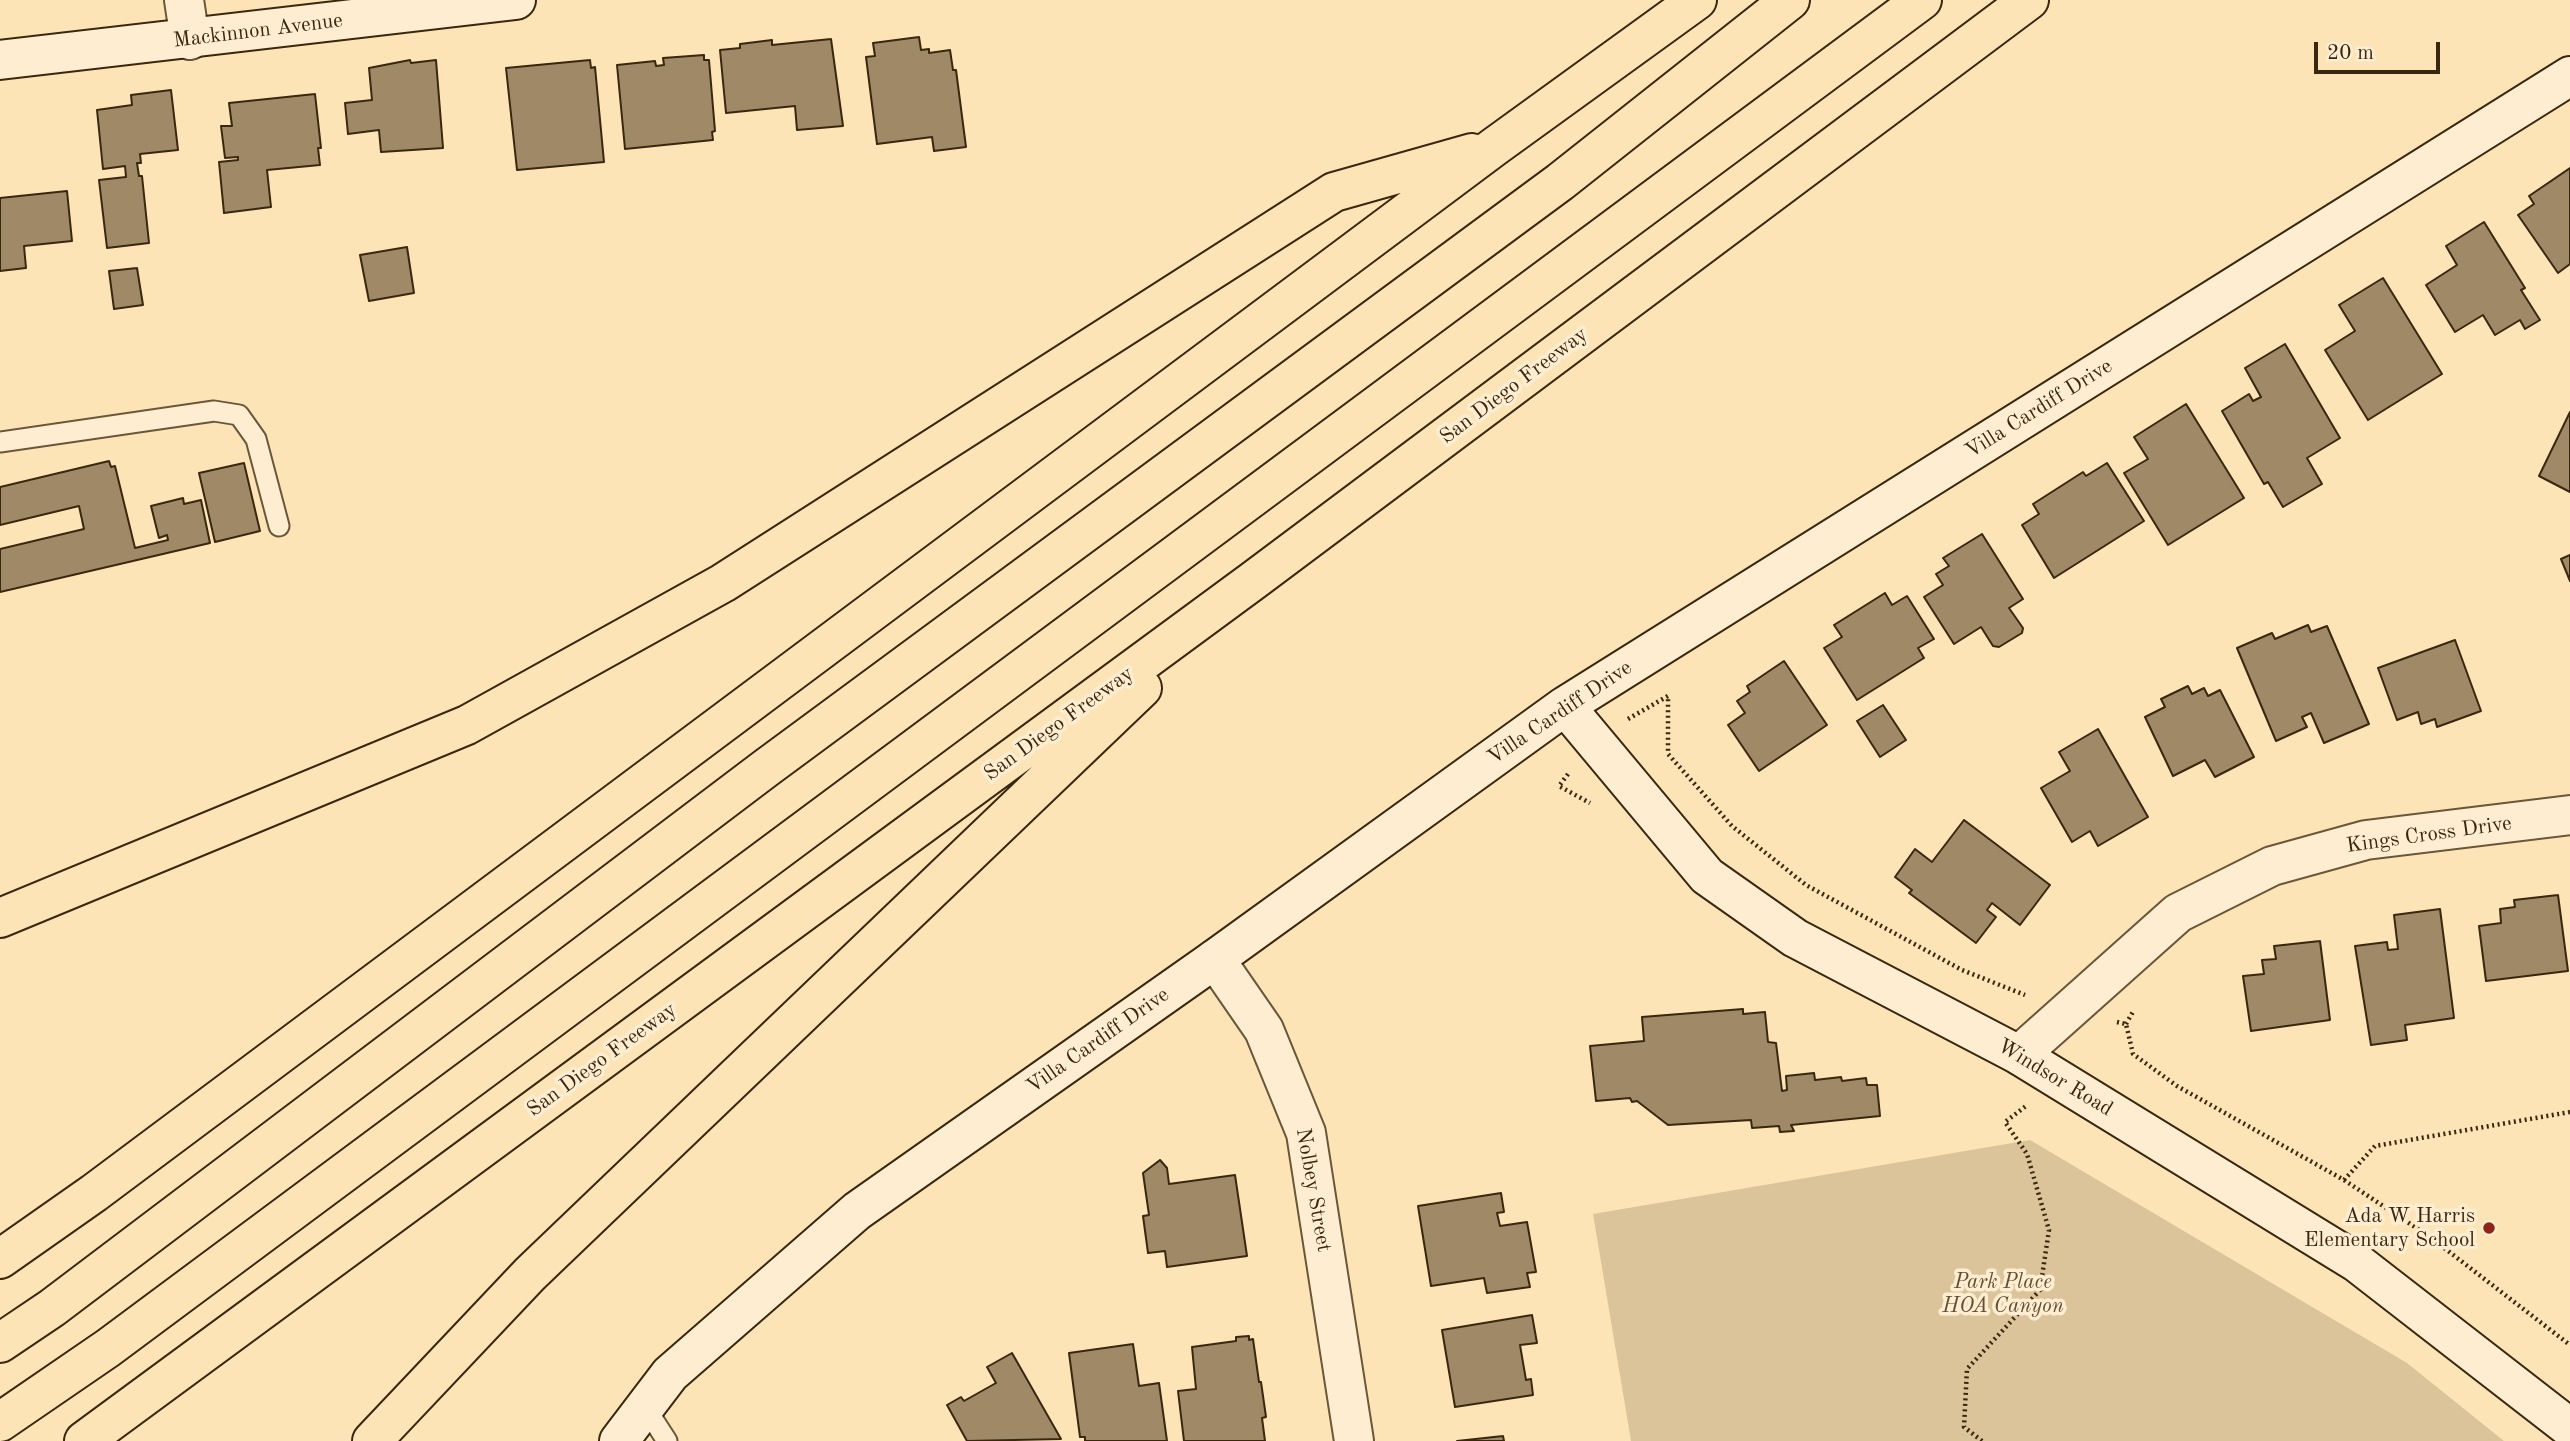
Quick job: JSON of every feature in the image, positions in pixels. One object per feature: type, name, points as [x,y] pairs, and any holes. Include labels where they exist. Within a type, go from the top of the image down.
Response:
[{"type":"highway","points":[[0,1259],[117,1177],[1494,147],[1697,0]]},
{"type":"highway","points":[[0,1343],[52,1308],[766,768],[1560,182],[1790,0]]},
{"type":"highway","points":[[0,1422],[120,1339],[1922,0]]},
{"type":"highway","name":"San Diego Freeway","points":[[84,1441],[1254,580],[2029,0]]},
{"type":"highway","points":[[0,918],[467,725],[723,583],[1334,192],[1494,147]]},
{"type":"highway","points":[[372,1441],[530,1274],[1254,580]]},
{"type":"street","points":[[184,0],[190,40]]},
{"type":"street","name":"Mackinnon Avenue","points":[[0,60],[516,0]]},
{"type":"street","name":"Villa Cardiff Drive","points":[[619,1441],[670,1374],[857,1211],[1215,959],[1565,706],[2570,76]]},
{"type":"street","name":"Windsor Road","points":[[1565,706],[1707,876],[1795,938],[2019,1055],[2356,1262],[2570,1428]]},
{"type":"street","name":"Kings Cross Drive","points":[[2019,1055],[2178,913],[2272,866],[2366,840],[2570,815]]},
{"type":"street","name":"Nolbey Street","points":[[1215,959],[1264,1030],[1306,1133],[1354,1441]]},
{"type":"lane","points":[[0,442],[214,411],[239,415],[256,439],[279,526]]},
{"type":"lane","points":[[645,1407],[667,1441]]},
{"type":"path","points":[[1594,740],[1668,695],[1668,754],[1732,826],[1806,885],[1962,970],[2010,991],[2126,1024]]},
{"type":"path","points":[[2139,1002],[2126,1024],[2133,1054],[2176,1086],[2344,1180],[2430,1237],[2570,1345]]},
{"type":"path","points":[[1982,1441],[1964,1427],[1967,1369],[2040,1290],[2049,1230],[2026,1154],[2005,1122],[2029,1104]]},
{"type":"path","points":[[2344,1180],[2375,1146],[2570,1112]]},
{"type":"green space","name":"Park Place HOA Canyon","points":[[2030,1140],[2407,1363],[2504,1441],[1631,1441],[1593,1214]]},
{"type":"building","points":[[919,37],[921,50],[929,49],[929,53],[950,50],[953,70],[956,70],[966,147],[934,151],[932,137],[877,144],[866,57],[875,56],[873,43]]},
{"type":"building","points":[[831,39],[843,126],[797,130],[795,106],[726,113],[720,50],[740,48],[740,44],[772,40],[772,45]]},
{"type":"building","points":[[704,55],[704,60],[709,60],[715,131],[712,132],[713,140],[625,149],[617,65],[655,61],[656,66],[664,65],[663,58]]},
{"type":"building","points":[[410,60],[411,63],[436,60],[443,148],[381,152],[379,130],[348,134],[345,103],[372,100],[369,68]]},
{"type":"building","points":[[590,60],[591,68],[595,67],[604,162],[517,170],[506,68]]},
{"type":"building","points":[[171,90],[178,150],[140,154],[141,163],[137,163],[139,176],[142,176],[149,243],[107,248],[99,180],[126,177],[125,166],[103,169],[97,110],[132,105],[131,95]]},
{"type":"building","points":[[315,94],[321,148],[318,148],[320,165],[267,170],[271,207],[224,213],[219,162],[238,160],[238,157],[225,158],[221,126],[232,126],[229,103]]},
{"type":"building","points":[[2570,168],[2570,264],[2558,273],[2518,215],[2534,204],[2529,196]]},
{"type":"building","points":[[67,191],[72,241],[24,246],[26,268],[0,271],[0,198]]},
{"type":"building","points":[[2484,222],[2525,288],[2521,290],[2540,320],[2525,329],[2520,320],[2495,335],[2483,315],[2455,332],[2426,285],[2457,265],[2446,246]]},
{"type":"building","points":[[407,247],[414,293],[369,301],[360,255]]},
{"type":"building","points":[[137,268],[143,305],[114,309],[109,271]]},
{"type":"building","points":[[2383,278],[2442,374],[2368,420],[2325,350],[2355,331],[2339,305]]},
{"type":"building","points":[[2285,344],[2340,438],[2307,458],[2322,484],[2283,507],[2268,482],[2264,484],[2222,411],[2249,394],[2253,401],[2261,397],[2245,368]]},
{"type":"building","points":[[2186,404],[2244,498],[2168,545],[2124,473],[2148,459],[2134,437]]},
{"type":"building","points":[[2570,412],[2570,492],[2539,476]]},
{"type":"building","points":[[109,461],[111,467],[115,466],[135,548],[168,540],[167,535],[159,538],[151,506],[183,498],[184,504],[201,500],[210,543],[0,592],[0,549],[84,529],[79,506],[0,525],[0,487]]},
{"type":"building","points":[[244,463],[260,531],[215,542],[199,473]]},
{"type":"building","points":[[2107,463],[2144,521],[2054,578],[2022,525],[2039,514],[2033,504],[2083,472],[2086,476]]},
{"type":"building","points":[[1982,534],[2023,599],[2009,608],[2023,628],[2022,633],[1999,647],[1993,646],[1981,627],[1954,644],[1924,597],[1943,585],[1936,574],[1949,566],[1943,558]]},
{"type":"building","points":[[2570,555],[2570,581],[2561,559]]},
{"type":"building","points":[[1885,593],[1892,605],[1907,596],[1934,639],[1918,648],[1924,658],[1857,700],[1824,648],[1842,637],[1834,625]]},
{"type":"building","points":[[2308,625],[2311,632],[2327,626],[2369,724],[2324,743],[2311,713],[2302,717],[2307,727],[2276,741],[2237,648],[2272,633],[2275,639]]},
{"type":"building","points":[[2455,640],[2481,711],[2437,727],[2435,719],[2421,724],[2418,712],[2397,720],[2378,668]]},
{"type":"building","points":[[1784,661],[1827,725],[1759,771],[1728,725],[1745,713],[1737,701],[1750,692],[1747,686]]},
{"type":"building","points":[[2188,686],[2192,694],[2204,688],[2208,696],[2220,690],[2254,757],[2215,777],[2205,760],[2173,776],[2145,717],[2165,707],[2161,699]]},
{"type":"building","points":[[1883,705],[1906,740],[1880,757],[1857,721]]},
{"type":"building","points":[[2098,729],[2148,817],[2098,846],[2090,831],[2072,842],[2041,788],[2070,771],[2059,752]]},
{"type":"building","points":[[1964,820],[2050,885],[2020,925],[1992,903],[1987,910],[1996,917],[1976,943],[1909,893],[1912,890],[1895,877],[1915,849],[1932,862]]},
{"type":"building","points":[[2558,895],[2568,971],[2486,981],[2479,926],[2501,923],[2500,909],[2515,907],[2514,900]]},
{"type":"building","points":[[2440,909],[2454,1018],[2405,1025],[2407,1040],[2371,1045],[2355,946],[2387,942],[2388,950],[2398,949],[2394,915]]},
{"type":"building","points":[[2320,941],[2330,1020],[2251,1031],[2243,976],[2264,974],[2262,960],[2276,959],[2274,946]]},
{"type":"building","points":[[1743,1009],[1743,1014],[1765,1012],[1768,1042],[1776,1043],[1782,1091],[1787,1090],[1786,1076],[1814,1073],[1815,1080],[1866,1078],[1867,1085],[1877,1085],[1880,1116],[1791,1125],[1794,1131],[1780,1132],[1779,1126],[1752,1128],[1751,1120],[1668,1125],[1637,1101],[1632,1102],[1630,1098],[1596,1101],[1590,1046],[1644,1041],[1642,1017]]},
{"type":"building","points":[[1160,1160],[1167,1168],[1169,1184],[1235,1175],[1247,1256],[1167,1267],[1165,1251],[1148,1253],[1143,1216],[1149,1215],[1143,1173]]},
{"type":"building","points":[[1501,1193],[1504,1212],[1497,1213],[1500,1226],[1527,1222],[1536,1272],[1527,1273],[1530,1287],[1487,1293],[1484,1278],[1431,1286],[1418,1206]]},
{"type":"building","points":[[1532,1315],[1537,1343],[1520,1345],[1526,1380],[1531,1379],[1533,1395],[1455,1407],[1442,1330]]},
{"type":"building","points":[[1249,1336],[1249,1340],[1253,1339],[1261,1382],[1266,1417],[1262,1418],[1265,1441],[1184,1441],[1178,1391],[1196,1389],[1192,1347],[1236,1341],[1236,1337]]},
{"type":"building","points":[[1133,1344],[1139,1386],[1159,1383],[1167,1441],[1085,1441],[1085,1437],[1080,1437],[1069,1353]]},
{"type":"building","points":[[1012,1353],[1061,1439],[967,1441],[947,1405],[961,1397],[964,1401],[996,1383],[987,1367]]},
{"type":"building","points":[[1503,1436],[1504,1441],[1457,1441]]},
{"type":"place","name":"Ada W Harris Elementary School","points":[[2489,1228]]}]
